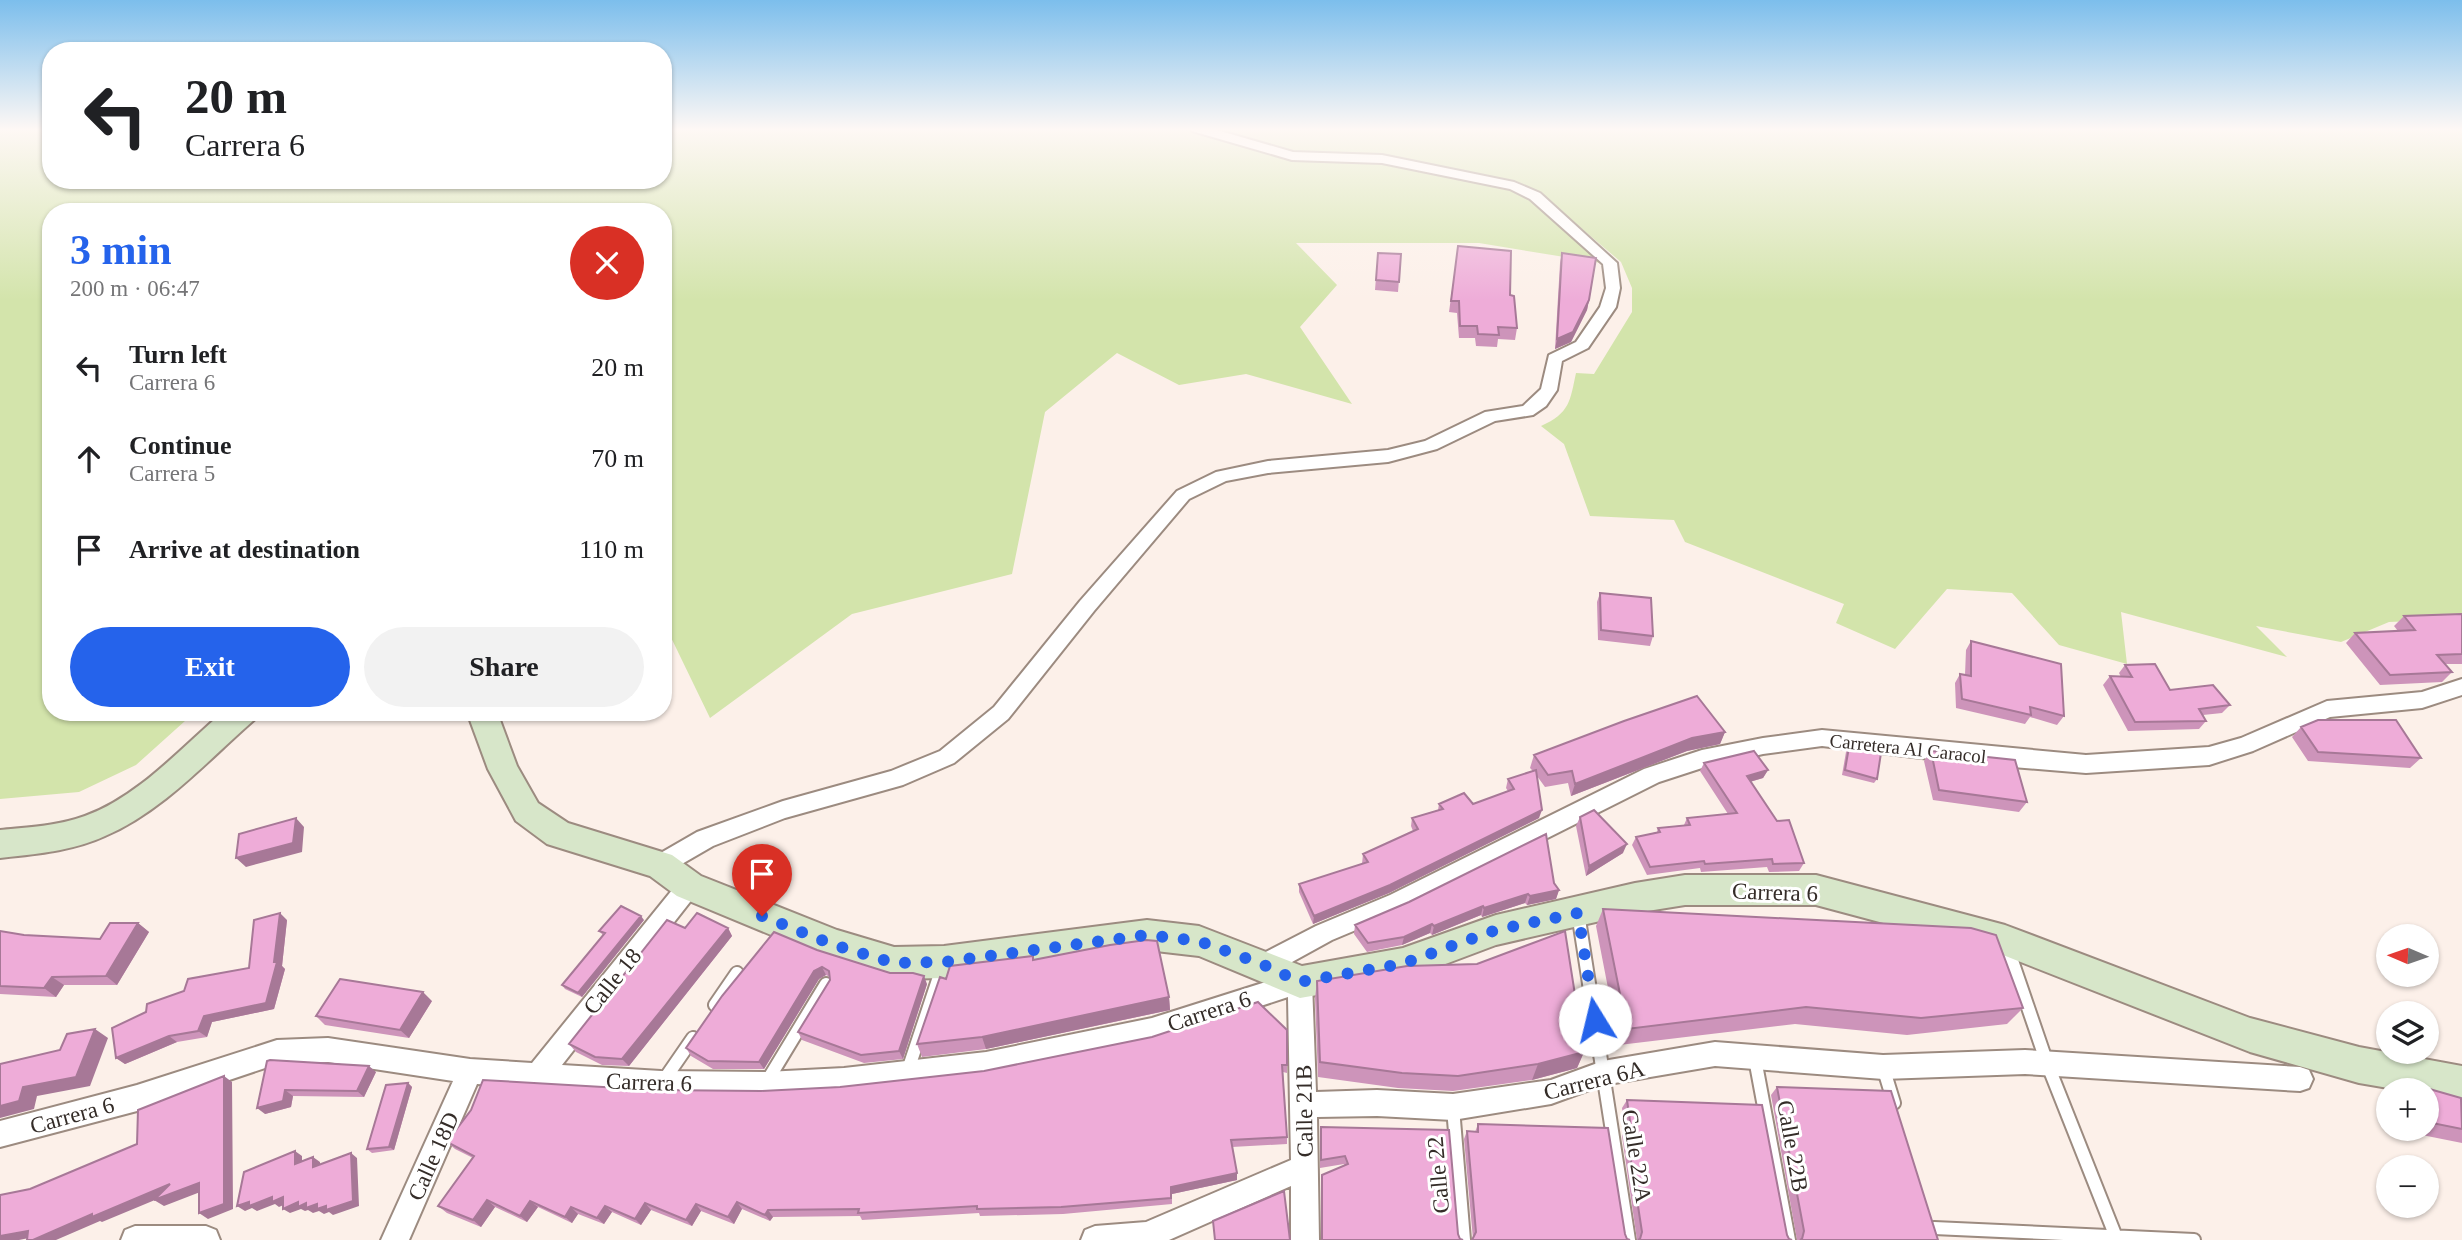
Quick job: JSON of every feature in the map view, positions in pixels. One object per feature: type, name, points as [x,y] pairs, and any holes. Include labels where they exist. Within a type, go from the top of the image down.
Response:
[{"type":"street","points":[[660,865],[705,839],[783,810],[895,779],[947,757],[1001,713],[1087,606],[1183,495],[1222,477],[1268,467],[1388,456],[1431,445],[1491,416],[1527,411],[1541,402],[1549,390],[1555,358],[1582,345],[1608,307],[1613,288],[1610,263],[1535,196],[1513,186]]},
{"type":"street","name":"Carretera Al Caracol","points":[[1264,965],[1324,933],[1398,902],[1652,775],[1702,759],[1763,746],[1822,738],[1963,754],[2086,764],[2209,756],[2246,745],[2327,709],[2422,701],[2462,687]]},
{"type":"street","points":[[0,844],[50,839],[94,827],[140,802],[233,721]]},
{"type":"street","name":"Carrera 6","points":[[485,721],[503,769],[527,812],[558,834],[660,865],[689,886],[834,945],[894,963],[944,962],[1147,935],[1199,941],[1264,965],[1300,982]]},
{"type":"street","name":"Calle 18","points":[[536,1077],[689,886]]},
{"type":"street","name":"Carrera 6","points":[[0,1134],[136,1098],[277,1052],[328,1050],[470,1071],[661,1083],[766,1084],[986,1064],[1152,1030],[1300,982],[1402,964],[1496,930],[1635,898],[1685,890],[1816,890],[2005,940],[2250,1035],[2359,1065],[2462,1084]]},
{"type":"street","name":"Calle 21B","points":[[1300,982],[1305,1240]]},
{"type":"street","name":"Carrera 6A","points":[[1304,1105],[1377,1103],[1453,1107],[1551,1093],[1603,1073],[1715,1054],[1883,1067],[2047,1063],[2300,1079]]},
{"type":"street","name":"Calle 18D","points":[[395,1240],[470,1071]]},
{"type":"street","points":[[1095,1240],[1147,1238],[1305,1167]]},
{"type":"street","points":[[135,1240],[206,1240]]},
{"type":"lane","name":"Calle 22A","points":[[1578,913],[1629,1240]]},
{"type":"lane","points":[[2005,940],[2047,1063],[2116,1237]]},
{"type":"lane","points":[[907,1073],[944,962]]},
{"type":"lane","points":[[661,1083],[737,973]]},
{"type":"lane","points":[[766,1084],[826,984]]},
{"type":"lane","name":"Calle 22B","points":[[1755,1059],[1788,1240]]},
{"type":"lane","points":[[1883,1067],[1898,1117]]},
{"type":"lane","name":"Calle 22","points":[[1453,1107],[1464,1240]]},
{"type":"lane","points":[[1934,1228],[2194,1240]]},
{"type":"green space","points":[[0,186],[42,186],[42,189],[672,189],[672,186],[1494,186],[1531,198],[1607,264],[1479,243],[1296,243],[1337,285],[1300,327],[1352,404],[1246,374],[1179,385],[1117,353],[1045,412],[1012,574],[852,614],[710,718],[672,640],[672,203],[42,203],[42,721],[185,721],[136,765],[79,792],[0,799]]},
{"type":"green space","points":[[1523,186],[2462,186],[2462,619],[2389,622],[2341,642],[2256,626],[2287,657],[2121,612],[2127,664],[2059,645],[2012,593],[1947,589],[1895,649],[1836,623],[1844,604],[1685,542],[1674,520],[1590,516],[1564,444],[1541,426],[1558,416],[1567,405],[1576,373],[1594,374],[1632,312],[1632,288],[1621,262],[1541,194]]},
{"type":"building","points":[[1458,246],[1511,251],[1510,295],[1514,296],[1517,328],[1498,327],[1499,335],[1478,334],[1477,326],[1460,326],[1459,301],[1451,301]]},
{"type":"building","points":[[1378,253],[1401,254],[1399,282],[1376,280]]},
{"type":"building","points":[[1562,253],[1596,258],[1589,300],[1573,332],[1557,339]]},
{"type":"building","points":[[1600,593],[1651,598],[1653,636],[1601,630]]},
{"type":"building","points":[[2462,614],[2462,654],[2437,655],[2452,672],[2390,675],[2355,633],[2415,630],[2404,616]]},
{"type":"building","points":[[1971,641],[2061,664],[2064,716],[2030,707],[2031,715],[1962,699],[1960,674],[1971,676]]},
{"type":"building","points":[[2155,664],[2170,690],[2213,685],[2230,705],[2199,709],[2206,721],[2135,722],[2110,676],[2132,677],[2125,665]]},
{"type":"building","points":[[1697,696],[1725,732],[1692,738],[1575,784],[1572,771],[1548,775],[1534,755],[1624,721]]},
{"type":"building","points":[[2318,720],[2396,720],[2421,758],[2318,752],[2301,727]]},
{"type":"building","points":[[1849,747],[1881,753],[1877,779],[1845,770]]},
{"type":"building","points":[[1754,751],[1768,770],[1747,776],[1777,821],[1789,820],[1804,863],[1773,864],[1772,859],[1705,864],[1704,861],[1650,867],[1636,837],[1660,832],[1658,828],[1690,825],[1687,818],[1737,813],[1704,763]]},
{"type":"building","points":[[1931,751],[2015,760],[2027,802],[1939,790]]},
{"type":"building","points":[[1536,770],[1542,810],[1390,885],[1314,916],[1299,884],[1368,862],[1363,854],[1418,829],[1412,818],[1443,809],[1439,804],[1464,793],[1473,804],[1514,789],[1508,779]]},
{"type":"building","points":[[1594,810],[1627,844],[1589,866],[1580,817]]},
{"type":"building","points":[[296,818],[293,843],[236,858],[239,834]]},
{"type":"building","points":[[1546,834],[1554,883],[1559,890],[1530,896],[1528,894],[1484,908],[1483,906],[1404,937],[1368,943],[1355,925],[1409,902]]},
{"type":"building","points":[[621,906],[641,916],[578,993],[562,985],[605,933],[599,931]]},
{"type":"building","points":[[1603,909],[1971,928],[1996,935],[2023,1008],[1921,1018],[1806,1007],[1627,1029]]},
{"type":"building","points":[[280,913],[274,962],[277,962],[266,1003],[204,1016],[198,1031],[169,1036],[116,1058],[112,1028],[146,1012],[147,1004],[184,991],[188,979],[249,968],[254,920]]},
{"type":"building","points":[[697,913],[728,928],[622,1059],[595,1057],[569,1044],[667,920],[685,928]]},
{"type":"building","points":[[110,923],[138,923],[106,976],[52,977],[44,988],[0,986],[0,931],[100,939]]},
{"type":"building","points":[[1565,931],[1584,1052],[1538,1064],[1458,1076],[1402,1073],[1320,1062],[1317,981],[1407,966],[1477,964]]},
{"type":"building","points":[[774,932],[817,950],[890,973],[924,976],[899,1051],[861,1055],[798,1032],[830,980],[829,971],[822,967],[814,971],[759,1062],[708,1061],[686,1048],[722,996]]},
{"type":"building","points":[[1146,940],[1157,941],[1169,997],[982,1037],[917,1044],[940,977],[946,979],[950,966],[1033,956],[1033,960]]},
{"type":"building","points":[[340,979],[423,992],[400,1030],[316,1016]]},
{"type":"building","points":[[1258,1002],[1287,1030],[1287,1065],[1282,1065],[1287,1137],[1231,1140],[1237,1173],[1171,1187],[1171,1198],[1061,1207],[977,1209],[977,1206],[858,1213],[859,1209],[768,1210],[765,1215],[737,1202],[728,1217],[696,1204],[686,1220],[645,1203],[635,1219],[605,1206],[597,1218],[571,1207],[565,1217],[530,1201],[520,1216],[487,1200],[473,1220],[438,1206],[474,1156],[447,1142],[471,1110],[483,1080],[655,1090],[761,1091],[840,1087],[984,1071],[1152,1037]]},
{"type":"building","points":[[95,1029],[76,1077],[23,1087],[19,1101],[0,1106],[0,1064],[60,1050],[67,1034]]},
{"type":"building","points":[[267,1061],[369,1066],[357,1091],[285,1090],[283,1101],[257,1108]]},
{"type":"building","points":[[224,1076],[224,1204],[199,1213],[199,1183],[154,1200],[170,1184],[33,1240],[27,1240],[28,1231],[0,1236],[0,1195],[30,1189],[137,1144],[138,1110]]},
{"type":"building","points":[[408,1083],[389,1147],[367,1149],[386,1085]]},
{"type":"building","points":[[1777,1087],[1891,1091],[1938,1240],[1800,1240],[1804,1231]]},
{"type":"building","points":[[2439,1092],[2461,1098],[2462,1129],[2439,1124]]},
{"type":"building","points":[[1627,1100],[1762,1105],[1787,1235],[1792,1240],[1638,1240],[1642,1232],[1626,1128],[1631,1128]]},
{"type":"building","points":[[1478,1124],[1608,1128],[1625,1234],[1630,1240],[1472,1240],[1476,1232],[1467,1131],[1478,1132]]},
{"type":"building","points":[[1321,1127],[1449,1130],[1458,1234],[1463,1240],[1322,1240],[1322,1175],[1348,1164],[1345,1156],[1321,1160]]},
{"type":"building","points":[[295,1151],[295,1164],[313,1157],[313,1167],[351,1153],[353,1201],[326,1210],[326,1206],[317,1209],[317,1204],[306,1208],[306,1203],[298,1207],[298,1202],[283,1209],[283,1197],[272,1202],[272,1197],[249,1206],[249,1202],[237,1206],[244,1172]]},
{"type":"building","points":[[1284,1191],[1290,1240],[1215,1240],[1213,1221]]},
{"type":"route","points":[[762,916],[834,945],[894,963],[944,962],[1147,935],[1199,941],[1264,965],[1300,982],[1402,964],[1496,930],[1578,913],[1595,1020]]}]
